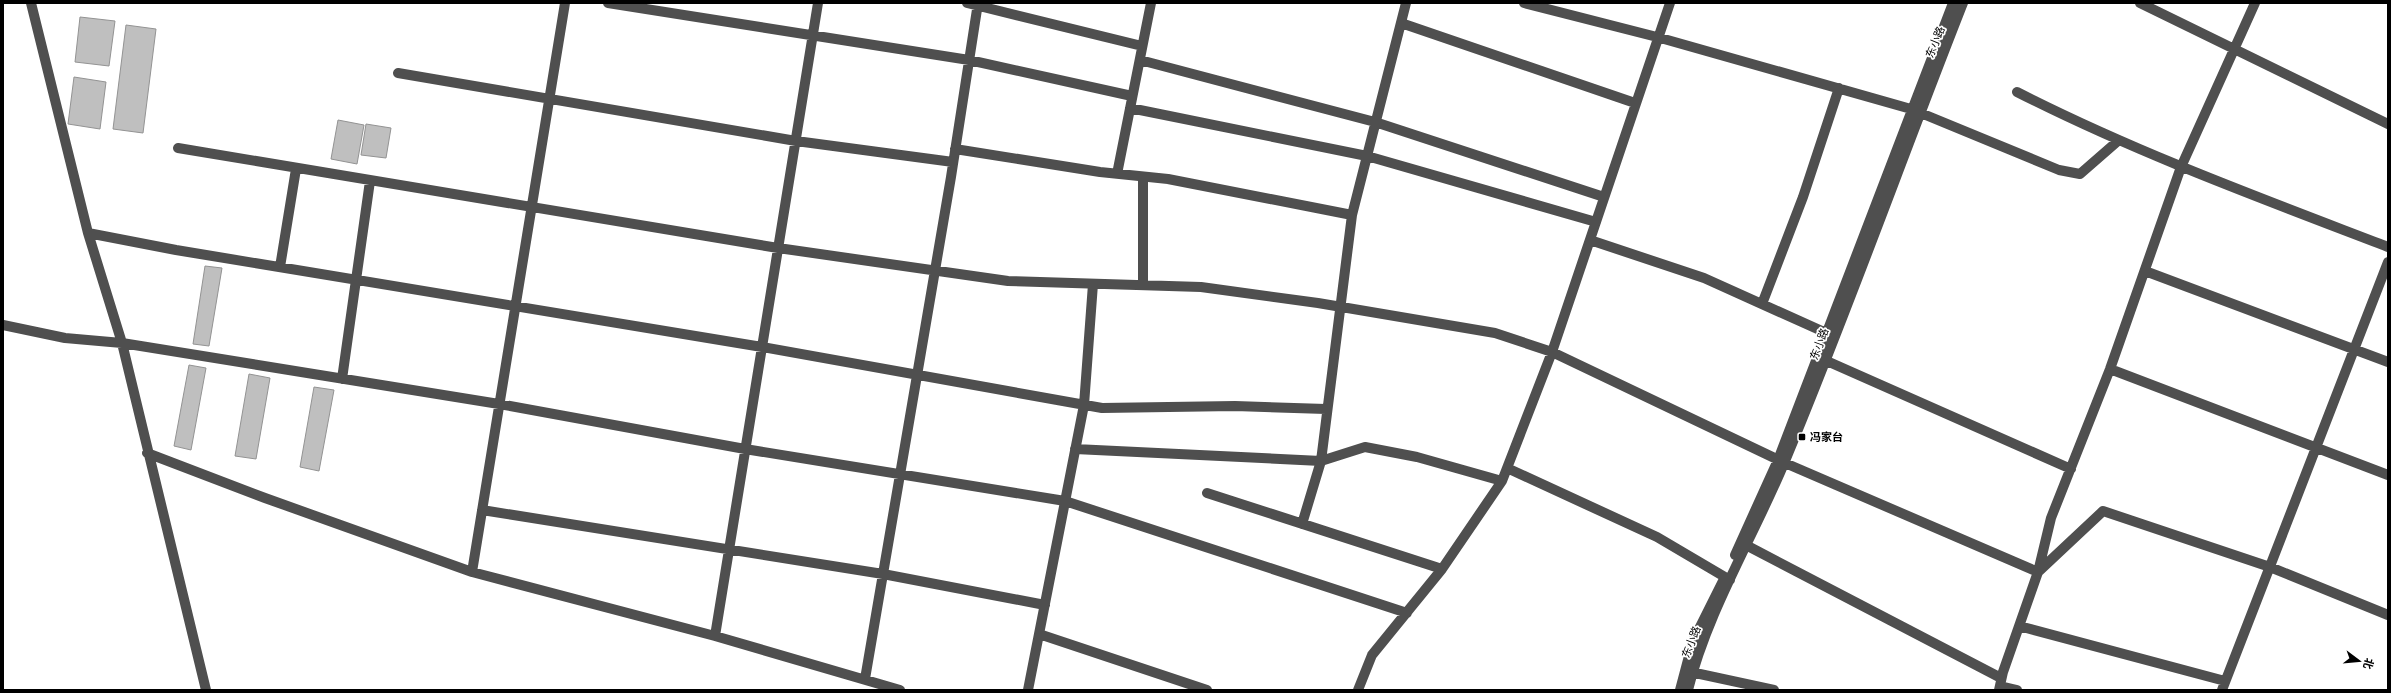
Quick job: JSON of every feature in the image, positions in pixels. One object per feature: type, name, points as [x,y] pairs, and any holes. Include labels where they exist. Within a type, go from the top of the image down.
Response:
[{"type":"street","points":[[32,3],[88,233],[122,343],[147,454],[206,690]]},
{"type":"street","points":[[472,572],[530,207],[565,3]]},
{"type":"street","points":[[608,3],[969,60],[1132,96]]},
{"type":"street","points":[[715,636],[818,3]]},
{"type":"street","points":[[1117,174],[1151,3]]},
{"type":"street","points":[[1302,524],[1321,461],[1326,409],[1352,215],[1406,3]]},
{"type":"street","points":[[1524,3],[1657,37],[1915,110],[2059,170],[2080,174],[2120,140]]},
{"type":"street","points":[[1358,690],[1372,655],[1442,569],[1502,481],[1552,352],[1657,37],[1670,3]]},
{"type":"street","name":"东小路","points":[[1688,690],[1688,672],[1693,642],[1728,579],[1782,461],[1831,336],[1953,3]]},
{"type":"street","name":"东小路","points":[[1915,110],[1963,3]]},
{"type":"street","points":[[2140,3],[2388,124]]},
{"type":"street","points":[[2000,685],[2038,572],[2051,518],[2110,369],[2181,168],[2255,3]]},
{"type":"street","points":[[865,679],[953,162],[969,60],[974,4],[1142,46]]},
{"type":"street","points":[[1401,23],[1636,103]]},
{"type":"street","points":[[1140,60],[1375,122],[1604,197]]},
{"type":"street","points":[[398,73],[548,100],[796,141],[953,162]]},
{"type":"street","points":[[1762,304],[1803,197],[1839,88]]},
{"type":"street","points":[[2017,92],[2078,123],[2120,140],[2181,168],[2388,247]]},
{"type":"street","points":[[1130,108],[1367,156],[1596,222]]},
{"type":"street","points":[[178,148],[296,169],[778,248],[935,271],[1008,281],[1200,287],[1339,306],[1495,333],[1552,352],[1782,461],[2038,572]]},
{"type":"street","points":[[955,149],[1117,174],[1168,179],[1352,215]]},
{"type":"street","points":[[280,267],[296,169]]},
{"type":"street","points":[[1143,177],[1143,285]]},
{"type":"street","points":[[342,379],[370,181]]},
{"type":"street","points":[[88,233],[514,307],[762,347],[1102,408],[1235,406],[1326,409]]},
{"type":"street","points":[[1590,240],[1704,278],[1831,336]]},
{"type":"street","points":[[2019,626],[2224,685],[2388,262]]},
{"type":"street","points":[[2145,271],[2388,362]]},
{"type":"street","points":[[1028,690],[1084,405],[1093,284]]},
{"type":"street","points":[[3,325],[65,338],[122,343],[498,404],[745,449],[1065,501],[1407,613]]},
{"type":"street","points":[[1822,359],[2071,468]]},
{"type":"street","points":[[2110,369],[2316,449],[2388,475]]},
{"type":"street","points":[[1075,449],[1321,461],[1365,446],[1416,457],[1502,481]]},
{"type":"street","points":[[147,454],[472,572],[715,636],[900,690]]},
{"type":"street","points":[[1507,468],[1657,537],[1728,579]]},
{"type":"street","points":[[1208,493],[1442,569]]},
{"type":"street","points":[[482,510],[729,551],[883,574],[1045,605]]},
{"type":"street","points":[[2038,572],[2102,511],[2270,567],[2388,614]]},
{"type":"street","points":[[1744,544],[2000,685],[2017,690]]},
{"type":"street","points":[[1039,634],[1207,690]]},
{"type":"street","points":[[1688,672],[1774,690]]},
{"type":"street","name":"东小路","points":[[1680,690],[1688,672]]},
{"type":"building","points":[[80,17],[115,21],[109,66],[75,62]]},
{"type":"building","points":[[126,25],[156,29],[143,133],[113,129]]},
{"type":"building","points":[[74,77],[106,82],[100,129],[68,124]]},
{"type":"building","points":[[338,120],[364,125],[357,164],[331,159]]},
{"type":"building","points":[[366,124],[391,128],[386,158],[361,155]]},
{"type":"building","points":[[205,266],[222,268],[209,346],[193,344]]},
{"type":"building","points":[[189,365],[206,368],[191,450],[174,446]]},
{"type":"building","points":[[249,374],[270,378],[256,459],[235,456]]},
{"type":"building","points":[[314,387],[334,390],[319,471],[300,467]]},
{"type":"place","name":"冯家台","points":[[1802,437]]}]
